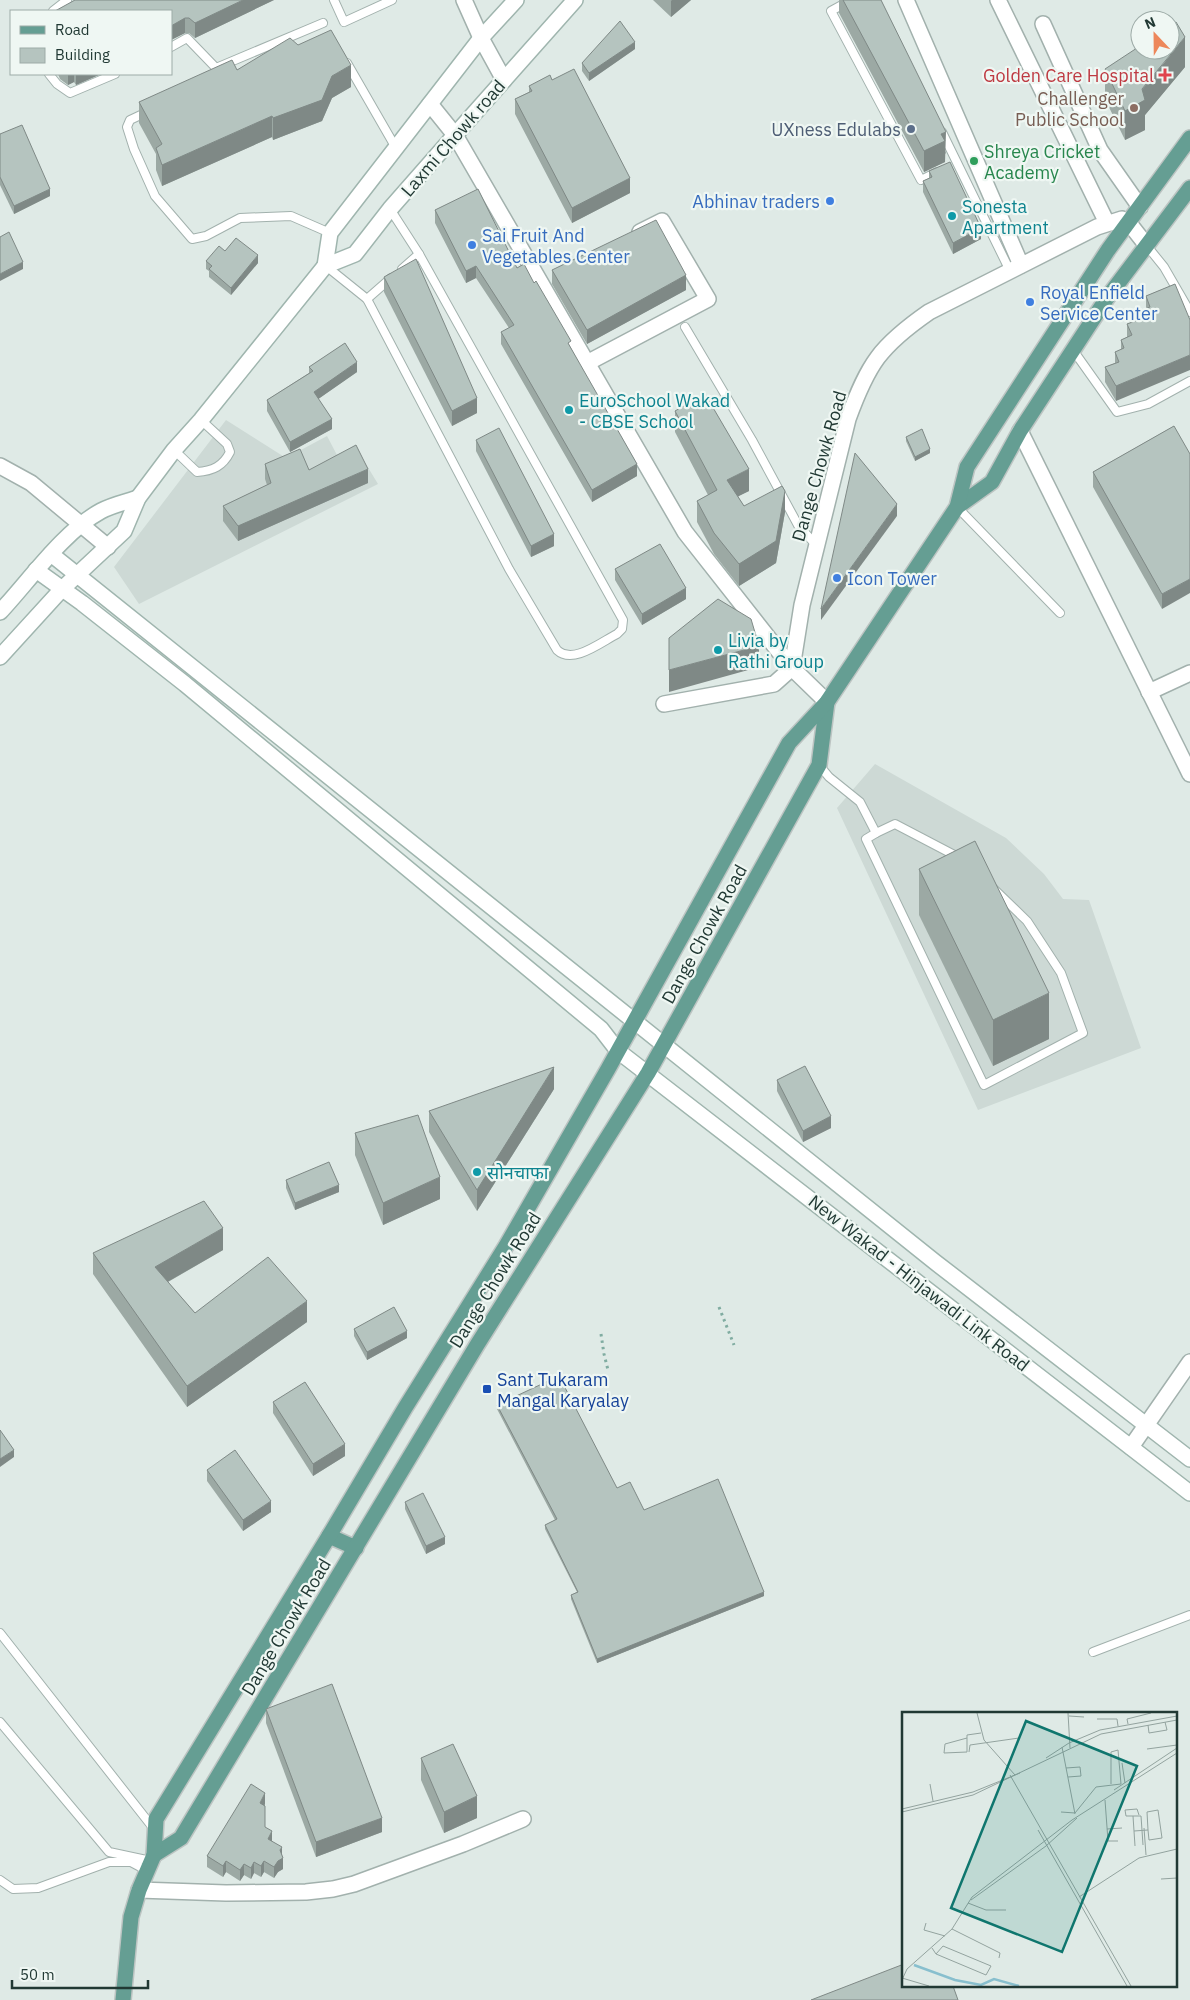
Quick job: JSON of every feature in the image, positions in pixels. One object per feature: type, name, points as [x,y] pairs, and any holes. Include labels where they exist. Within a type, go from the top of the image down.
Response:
[{"type":"main road","points":[[464,0],[481,38],[504,80]]},
{"type":"main road","name":"Laxmi Chowk road","points":[[325,266],[330,233],[481,38],[516,0]]},
{"type":"main road","name":"Laxmi Chowk road","points":[[62,589],[124,531],[138,498],[174,450],[325,266],[355,254],[390,209],[575,0]]},
{"type":"main road","points":[[906,0],[1016,268]]},
{"type":"main road","points":[[998,0],[1107,223]]},
{"type":"main road","points":[[1043,24],[1100,150],[1140,207]]},
{"type":"main road","points":[[430,104],[455,134],[544,277],[587,363],[684,532],[792,668],[828,702]]},
{"type":"main road","name":"Dange Chowk Road","points":[[123,2000],[131,1917],[150,1862],[156,1819],[330,1536],[405,1408],[506,1246],[635,1021],[789,742],[828,702],[957,507],[968,467],[1108,250],[1190,138]]},
{"type":"main road","name":"Dange Chowk Road","points":[[957,507],[992,482],[1020,431],[1107,298],[1190,188]]},
{"type":"main road","name":"Dange Chowk Road","points":[[792,668],[802,606],[848,419],[859,389],[873,362],[898,335],[929,312],[1107,223],[1122,219],[1129,222]]},
{"type":"main road","points":[[587,363],[708,299],[662,221],[628,238]]},
{"type":"main road","points":[[1129,222],[1147,246]]},
{"type":"main road","points":[[1020,431],[1190,774]]},
{"type":"main road","points":[[0,466],[31,483],[108,547]]},
{"type":"main road","points":[[0,612],[51,554],[81,526],[101,511],[138,498]]},
{"type":"main road","name":"New Wakad - Hinjawadi Link Road","points":[[51,554],[935,1262],[1190,1459]]},
{"type":"main road","name":"New Wakad - Hinjawadi Link Road","points":[[36,570],[185,684],[586,1016],[601,1029],[618,1051],[1190,1493]]},
{"type":"main road","points":[[0,657],[62,589]]},
{"type":"main road","points":[[664,704],[774,684],[792,668]]},
{"type":"main road","points":[[1149,692],[1190,673]]},
{"type":"main road","name":"Dange Chowk Road","points":[[150,1862],[181,1838],[476,1345],[648,1073],[819,765],[828,702]]},
{"type":"main road","points":[[918,1283],[935,1262]]},
{"type":"main road","points":[[1131,1447],[1190,1362]]},
{"type":"main road","points":[[330,1536],[356,1548]]},
{"type":"main road","points":[[139,1890],[226,1893],[306,1892],[333,1889],[354,1884],[454,1848],[523,1819]]},
{"type":"lane","points":[[54,10],[67,0]]},
{"type":"lane","points":[[334,0],[344,22],[392,0]]},
{"type":"lane","points":[[851,0],[831,11],[921,180],[957,163]]},
{"type":"lane","points":[[172,46],[187,38],[216,68],[323,23]]},
{"type":"lane","points":[[345,59],[396,148]]},
{"type":"lane","points":[[50,75],[57,84],[70,93],[112,75]]},
{"type":"lane","points":[[157,108],[130,120],[127,127],[134,149],[155,196],[192,239],[206,236],[240,218],[291,216],[330,233]]},
{"type":"lane","points":[[940,128],[957,163],[1016,268]]},
{"type":"lane","points":[[325,266],[367,299],[509,569],[557,650],[569,656],[577,655],[617,634],[622,629],[622,620],[419,254],[390,209]]},
{"type":"lane","points":[[1147,246],[1164,267],[1190,312]]},
{"type":"lane","points":[[367,299],[419,254]]},
{"type":"lane","points":[[685,327],[752,440],[798,525],[816,545]]},
{"type":"lane","points":[[1073,350],[1117,412],[1148,404],[1190,381]]},
{"type":"lane","points":[[174,450],[197,472],[210,471],[226,461],[230,452],[227,444],[200,420]]},
{"type":"lane","points":[[957,507],[1060,613]]},
{"type":"lane","points":[[819,765],[829,777],[860,802],[876,833]]},
{"type":"lane","points":[[967,861],[895,824],[866,839],[984,1085],[1083,1033],[1061,973],[1027,921],[987,881]]},
{"type":"lane","points":[[1093,1652],[1190,1615]]},
{"type":"lane","points":[[0,1633],[155,1830]]},
{"type":"lane","points":[[0,1722],[109,1852],[150,1862]]},
{"type":"lane","points":[[0,1880],[13,1889],[38,1888],[109,1862],[150,1862]]},
{"type":"path","points":[[719,1307],[734,1345]]},
{"type":"path","points":[[601,1334],[608,1370]]},
{"type":"shaded area","points":[[226,420],[286,458],[327,436],[337,455],[355,446],[378,484],[139,604],[114,567]]},
{"type":"shaded area","points":[[875,764],[1006,838],[1044,874],[1063,899],[1089,900],[1141,1048],[978,1110],[837,808]]},
{"type":"building","points":[[75,0],[243,0],[195,23],[189,18],[185,18],[172,25],[172,10],[57,10]]},
{"type":"building","points":[[843,0],[881,0],[946,132],[941,134],[945,141],[924,151]]},
{"type":"building","points":[[620,21],[635,42],[589,73],[582,63]]},
{"type":"building","points":[[1180,29],[1185,37],[1180,43]]},
{"type":"building","points":[[331,30],[351,65],[332,76],[322,100],[273,118],[272,116],[162,165],[156,148],[162,144],[139,102],[232,60],[237,70],[290,38],[298,45]]},
{"type":"building","points":[[1130,53],[1130,60],[1166,60],[1142,89],[1145,100],[1125,111],[1105,69]]},
{"type":"building","points":[[574,69],[630,178],[572,208],[515,99],[532,91],[529,86],[550,75],[552,80]]},
{"type":"building","points":[[22,125],[50,189],[14,206],[0,177],[0,134]]},
{"type":"building","name":"Sonesta Apartment","points":[[950,162],[981,228],[953,243],[923,181],[932,177],[929,171]]},
{"type":"building","points":[[478,189],[517,268],[524,264],[534,283],[536,281],[571,341],[568,343],[637,464],[592,490],[501,332],[514,325],[476,266],[466,271],[435,210]]},
{"type":"building","points":[[656,220],[686,275],[587,330],[552,270]]},
{"type":"building","points":[[9,232],[23,262],[0,274],[0,237]]},
{"type":"building","points":[[236,238],[258,255],[231,288],[209,269],[212,266],[206,261],[219,246],[225,251]]},
{"type":"building","points":[[416,259],[477,398],[452,411],[384,277]]},
{"type":"building","points":[[1175,284],[1190,320],[1190,355],[1116,386],[1105,367],[1119,362],[1115,352],[1124,348],[1121,340],[1132,335],[1127,324],[1138,320],[1135,313],[1150,307],[1146,296]]},
{"type":"building","points":[[345,343],[357,362],[314,392],[332,419],[290,442],[267,400],[313,371],[309,367]]},
{"type":"building","points":[[705,394],[749,469],[727,480],[744,506],[782,486],[785,491],[776,541],[739,564],[714,533],[697,501],[717,490],[675,411]]},
{"type":"building","points":[[1174,426],[1190,454],[1190,579],[1162,594],[1093,472]]},
{"type":"building","points":[[499,428],[554,534],[531,546],[476,440]]},
{"type":"building","points":[[922,429],[930,449],[915,457],[906,437]]},
{"type":"building","points":[[356,445],[368,469],[238,526],[223,506],[271,483],[265,464],[300,449],[309,470]]},
{"type":"building","points":[[855,453],[897,504],[821,609]]},
{"type":"building","points":[[660,544],[686,588],[642,614],[615,569]]},
{"type":"building","points":[[718,599],[751,619],[759,646],[669,670],[669,638]]},
{"type":"building","points":[[975,841],[1049,993],[993,1020],[919,869]]},
{"type":"building","points":[[805,1066],[831,1116],[803,1131],[777,1080]]},
{"type":"building","name":"सोनचाफा","points":[[554,1067],[477,1190],[429,1111]]},
{"type":"building","points":[[418,1115],[440,1177],[383,1203],[355,1133]]},
{"type":"building","points":[[329,1162],[339,1185],[295,1203],[286,1180]]},
{"type":"building","points":[[204,1201],[223,1228],[155,1267],[195,1313],[268,1257],[307,1301],[187,1386],[93,1253]]},
{"type":"building","points":[[394,1307],[407,1331],[367,1352],[354,1329]]},
{"type":"building","points":[[559,1376],[617,1488],[630,1482],[644,1510],[718,1479],[764,1592],[597,1659],[571,1595],[578,1592],[545,1525],[557,1519],[497,1405]]},
{"type":"building","points":[[305,1382],[345,1444],[313,1464],[273,1402]]},
{"type":"building","points":[[0,1430],[14,1450],[0,1459]]},
{"type":"building","points":[[235,1450],[271,1501],[243,1520],[207,1470]]},
{"type":"building","points":[[423,1493],[445,1537],[426,1546],[405,1502]]},
{"type":"building","points":[[332,1684],[382,1818],[316,1842],[266,1709]]},
{"type":"building","points":[[453,1744],[477,1796],[444,1812],[421,1758]]},
{"type":"building","points":[[251,1784],[265,1793],[260,1803],[265,1806],[265,1827],[272,1831],[268,1839],[282,1847],[280,1850],[283,1858],[274,1867],[264,1861],[261,1866],[254,1862],[251,1868],[244,1864],[240,1870],[226,1861],[223,1866],[207,1856]]},
{"type":"building","points":[[902,1965],[902,1988],[954,1988],[958,2000],[811,2000]]},
{"type":"place","name":"Golden Care Hospital","points":[[1165,75]]},
{"type":"place","name":"Challenger Public School","points":[[1134,108]]},
{"type":"place","name":"UXness Edulabs","points":[[911,129]]},
{"type":"place","name":"Shreya Cricket Academy","points":[[974,161]]},
{"type":"place","name":"Abhinav traders","points":[[830,201]]},
{"type":"place","name":"Sonesta Apartment","points":[[952,216]]},
{"type":"place","name":"Sai Fruit And Vegetables Center","points":[[472,245]]},
{"type":"place","name":"Royal Enfield Service Center","points":[[1030,302]]},
{"type":"place","name":"EuroSchool Wakad - CBSE School","points":[[569,410]]},
{"type":"place","name":"Icon Tower","points":[[837,578]]},
{"type":"place","name":"Livia by Rathi Group","points":[[718,650]]},
{"type":"place","name":"सोनचाफा","points":[[477,1172]]},
{"type":"place","name":"Sant Tukaram Mangal Karyalay","points":[[487,1389]]}]
